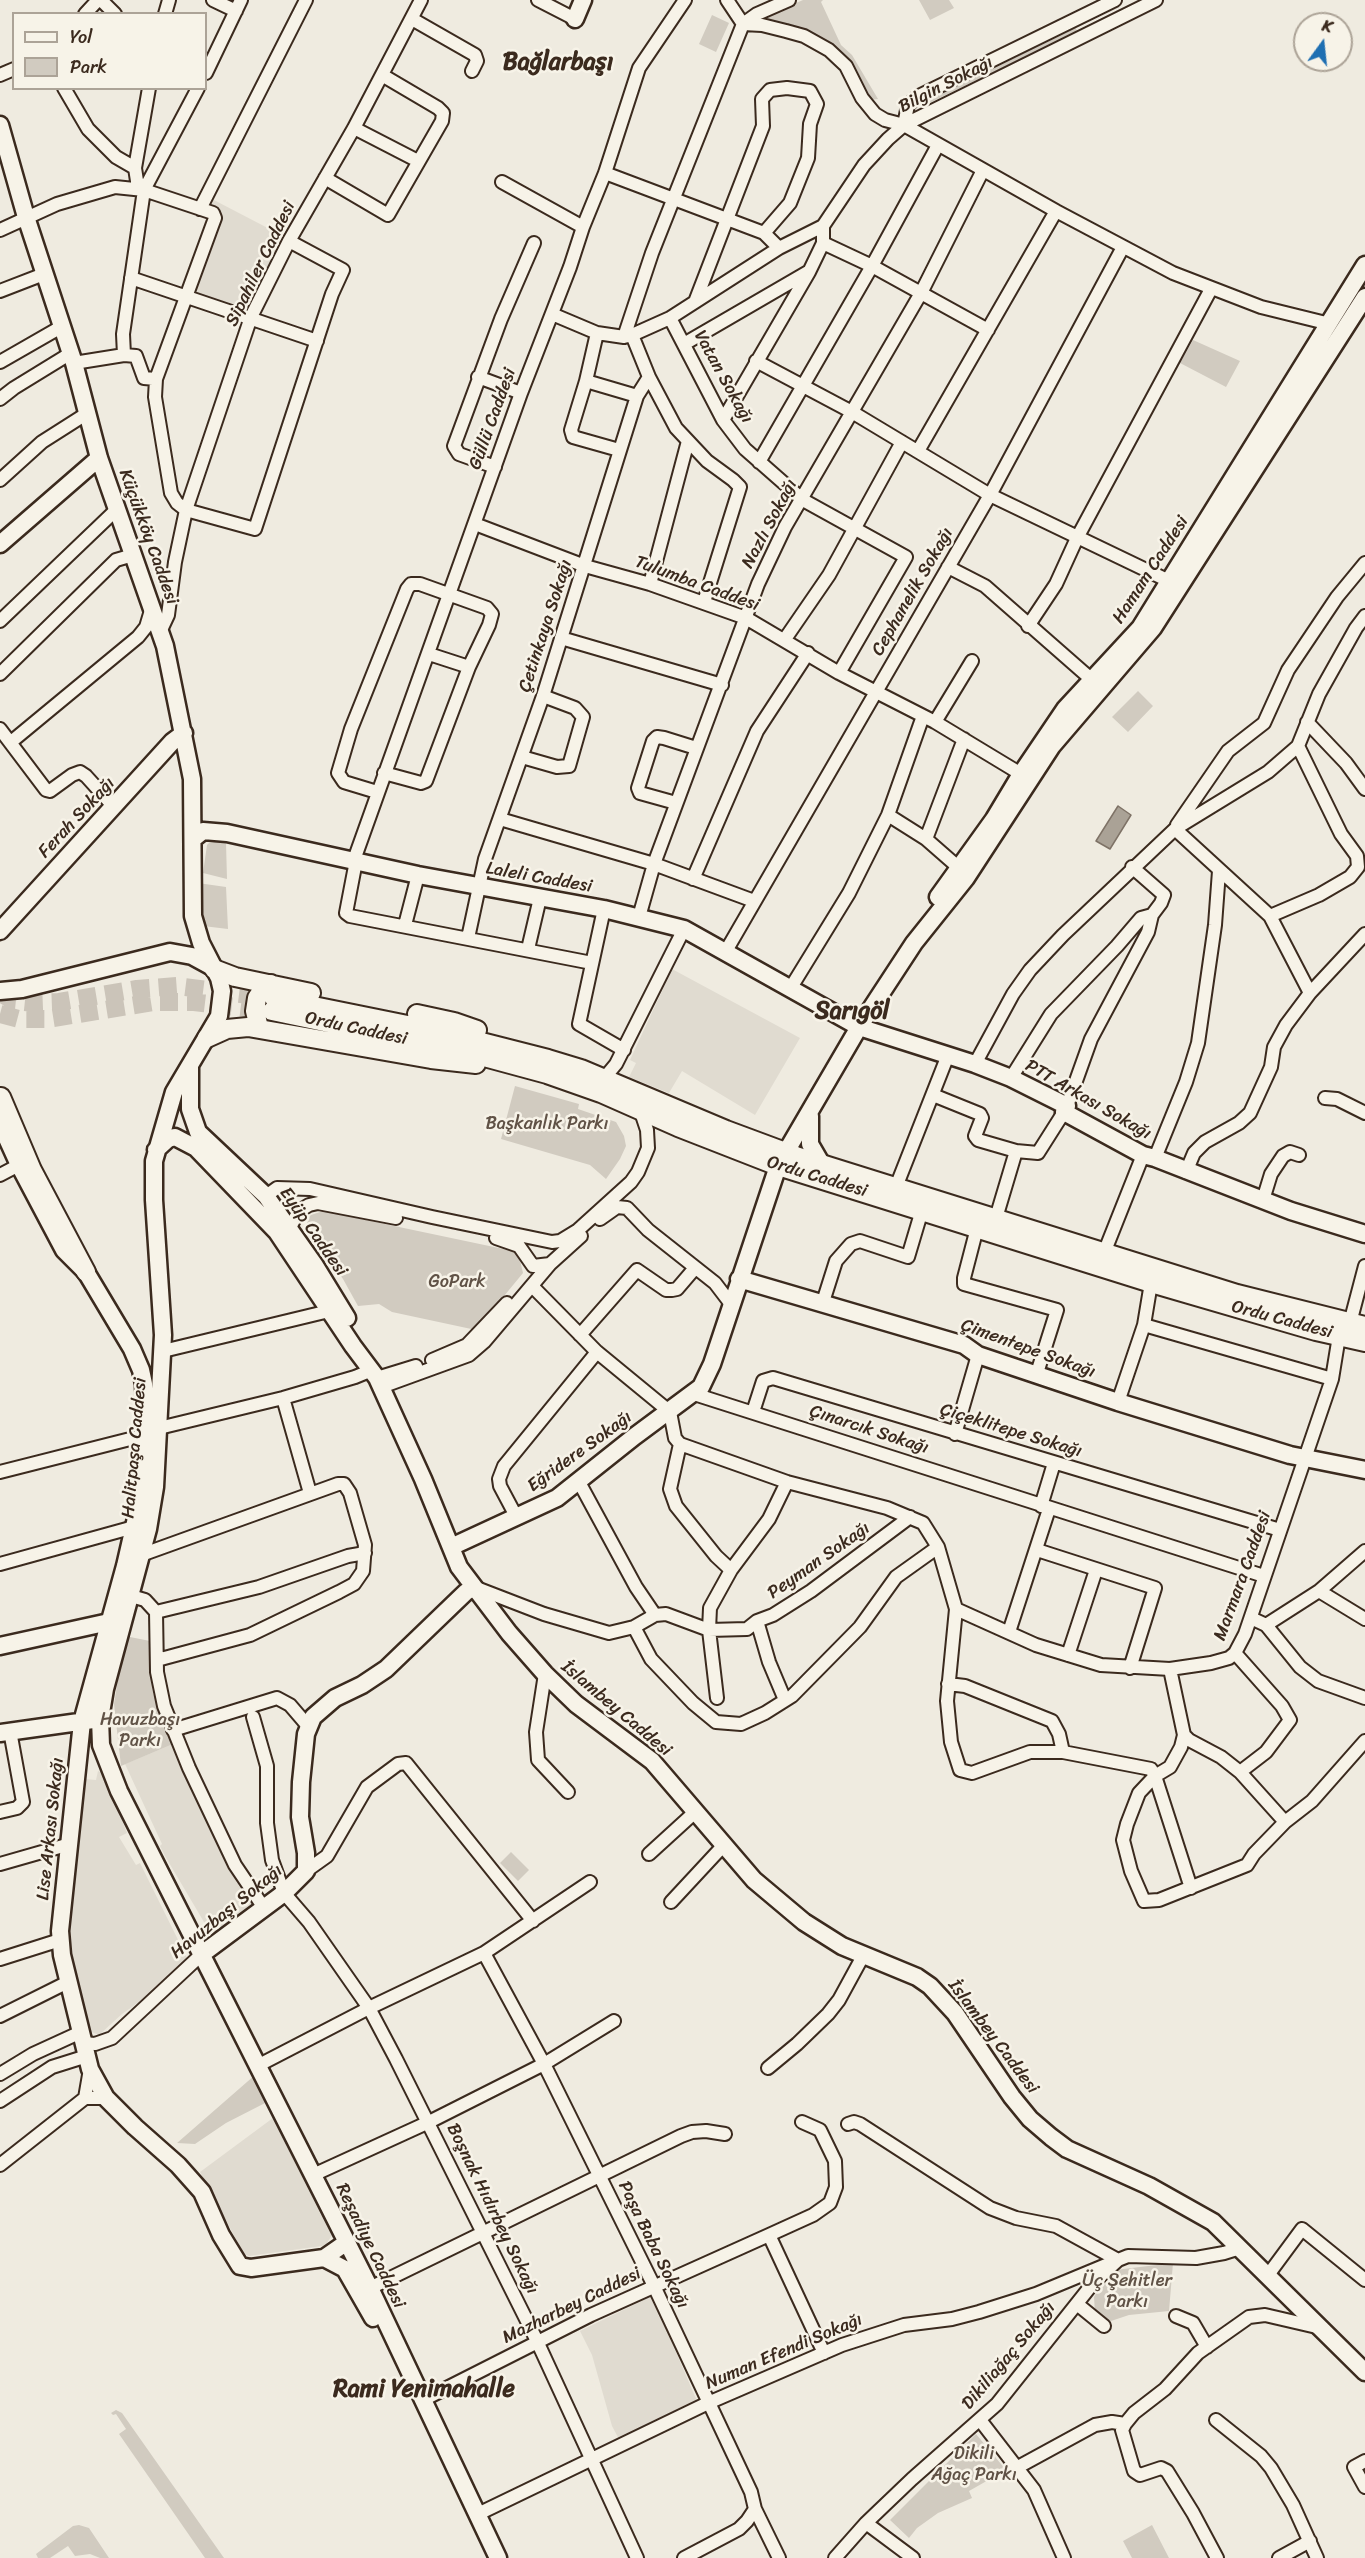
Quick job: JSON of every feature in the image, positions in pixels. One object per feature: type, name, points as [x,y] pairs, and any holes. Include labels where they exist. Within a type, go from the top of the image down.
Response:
[{"type":"main road","points":[[575,19],[584,0]]},
{"type":"main road","name":"Küçükköy Caddesi","points":[[0,125],[4,159],[26,217],[72,358],[99,458],[163,638],[192,779],[193,916],[201,943],[214,969]]},
{"type":"main road","name":"Hamam Caddesi","points":[[914,943],[926,913],[994,819],[1059,737],[1136,650],[1174,585],[1336,328],[1359,296],[1365,265]]},
{"type":"main road","points":[[0,544],[99,458]]},
{"type":"main road","name":"Hamam Caddesi","points":[[782,1159],[859,1027],[914,943],[966,878],[1058,718],[1091,679],[1140,628],[1174,585]]},
{"type":"main road","name":"Ferah Sokağı","points":[[0,931],[172,742],[184,733]]},
{"type":"main road","name":"Laleli Caddesi","points":[[193,839],[203,831],[213,831],[478,887],[604,909],[684,929],[859,1027]]},
{"type":"main road","points":[[7,990],[170,952],[192,956],[214,969]]},
{"type":"main road","name":"Ordu Caddesi","points":[[214,969],[235,977],[272,998],[386,1020],[518,1058],[600,1076],[726,1130],[782,1159],[821,1163],[1248,1298],[1351,1328],[1365,1342]]},
{"type":"main road","name":"Halitpaşa Caddesi","points":[[82,1722],[134,1527],[144,1463],[152,1431],[163,1351],[154,1200],[156,1150],[174,1092],[219,1016],[222,1001],[221,984],[214,969]]},
{"type":"main road","points":[[259,1029],[255,1011],[257,998],[263,989],[272,998]]},
{"type":"main road","points":[[207,1038],[239,1026],[447,1061],[518,1058]]},
{"type":"main road","name":"PTT Arkası Sokağı","points":[[859,1027],[975,1064],[1011,1078],[1149,1157],[1263,1200],[1365,1234]]},
{"type":"main road","name":"Ordu Caddesi","points":[[518,1058],[704,1138],[782,1159],[977,1228],[1151,1283],[1351,1328]]},
{"type":"main road","name":"Eyüp Caddesi","points":[[191,1063],[188,1098],[194,1126],[266,1196],[289,1229],[334,1308]]},
{"type":"main road","points":[[1,1097],[32,1170],[86,1272]]},
{"type":"main road","points":[[810,1111],[808,1127],[810,1144],[821,1163]]},
{"type":"main road","name":"Halitpaşa Caddesi","points":[[0,1123],[19,1165],[64,1250],[86,1272],[110,1309],[141,1370],[152,1431],[152,1509],[105,1689],[100,1719],[100,1738],[105,1759],[119,1791],[202,1954]]},
{"type":"main road","name":"Eyüp Caddesi","points":[[156,1150],[168,1139],[175,1137],[189,1143],[216,1166],[278,1232],[334,1308],[369,1358],[459,1567],[474,1587]]},
{"type":"main road","points":[[694,1394],[701,1387],[709,1372],[782,1159]]},
{"type":"main road","points":[[263,1216],[266,1196]]},
{"type":"main road","name":"Çimentepe Sokağı","points":[[739,1279],[824,1302],[964,1345],[978,1355],[1118,1402],[1303,1458],[1365,1470]]},
{"type":"main road","name":"Eğridere Sokağı","points":[[451,1547],[557,1498],[635,1436],[694,1394]]},
{"type":"main road","points":[[308,1726],[324,1705],[386,1669],[474,1587]]},
{"type":"main road","name":"İslambey Caddesi","points":[[474,1587],[545,1674],[576,1704],[652,1761],[694,1813],[754,1880],[804,1922],[832,1941],[917,1977],[930,1986],[955,2013],[1012,2097],[1030,2119],[1067,2149],[1149,2186],[1213,2222],[1365,2372]]},
{"type":"main road","points":[[0,1646],[109,1622]]},
{"type":"main road","points":[[5,1732],[100,1719]]},
{"type":"main road","name":"Lise Arkası Sokağı","points":[[82,1722],[60,1940],[85,2050],[106,2098],[192,2180],[210,2207],[221,2235],[240,2266],[251,2268],[324,2258]]},
{"type":"main road","name":"Havuzbaşı Sokağı","points":[[202,1954],[284,1893],[306,1871],[300,1806],[308,1726]]},
{"type":"main road","points":[[78,1761],[105,1759]]},
{"type":"main road","name":"Reşadiye Caddesi","points":[[202,1954],[370,2288],[487,2558]]},
{"type":"main road","points":[[324,2258],[347,2242]]},
{"type":"main road","name":"Reşadiye Caddesi","points":[[324,2258],[338,2263],[349,2275],[478,2514],[498,2558]]},
{"type":"street","points":[[87,12],[100,0],[113,12]]},
{"type":"street","points":[[207,71],[238,5],[213,0]]},
{"type":"street","points":[[200,208],[306,0]]},
{"type":"street","name":"Sipahiler Caddesi","points":[[163,638],[186,510],[251,317],[289,241],[354,128],[421,0]]},
{"type":"street","points":[[537,0],[575,19]]},
{"type":"street","name":"Güllü Caddesi","points":[[405,925],[350,916],[346,913],[355,860],[377,792],[429,654],[521,393],[605,173],[639,68],[684,0]]},
{"type":"street","points":[[727,0],[743,24]]},
{"type":"street","points":[[704,602],[740,487],[707,461],[676,428],[628,336],[673,198],[743,24],[758,14],[789,0]]},
{"type":"street","points":[[904,125],[908,105],[917,97],[1114,0]]},
{"type":"street","name":"Bilgin Sokağı","points":[[823,226],[864,165],[904,125],[1156,0]]},
{"type":"street","points":[[1082,17],[1089,32]]},
{"type":"street","points":[[412,19],[475,55],[477,61],[472,71]]},
{"type":"street","points":[[743,24],[762,25],[804,36],[829,50],[846,66],[862,98],[875,114],[885,120],[904,125],[1123,247],[1211,289],[1261,307],[1336,328]]},
{"type":"street","points":[[325,178],[388,215],[442,120],[443,113],[438,108],[382,75]]},
{"type":"street","points":[[696,302],[763,126],[762,99],[770,90],[788,88],[810,91],[817,104],[810,124],[808,158],[790,203],[764,233]]},
{"type":"street","points":[[65,90],[88,129],[116,157],[135,168]]},
{"type":"street","points":[[144,190],[137,181],[135,168],[149,90]]},
{"type":"street","points":[[124,355],[123,334],[144,190],[197,90]]},
{"type":"street","points":[[354,128],[418,161]]},
{"type":"street","points":[[759,462],[872,266],[938,145]]},
{"type":"street","name":"Nazlı Sokağı","points":[[639,917],[654,864],[758,584],[785,527],[803,500],[921,293],[983,170]]},
{"type":"street","points":[[605,173],[764,233],[779,248]]},
{"type":"street","points":[[502,182],[583,227]]},
{"type":"street","points":[[0,230],[57,204],[115,187],[144,190],[213,213],[214,218],[156,379],[155,397],[171,493],[177,503],[186,510],[255,529],[343,270],[289,241]]},
{"type":"street","points":[[918,451],[1056,211]]},
{"type":"street","points":[[552,314],[597,333],[628,336],[669,318],[779,248],[823,226],[823,243],[809,272],[723,420]]},
{"type":"street","points":[[495,467],[459,454],[454,446],[478,377],[534,243]]},
{"type":"street","points":[[823,243],[872,266],[988,330]]},
{"type":"street","name":"Cephanelik Sokağı","points":[[726,951],[990,495],[1123,247]]},
{"type":"street","points":[[684,344],[809,272]]},
{"type":"street","points":[[0,291],[44,274]]},
{"type":"street","points":[[131,278],[317,341]]},
{"type":"street","points":[[1028,626],[1056,584],[1077,538],[1211,289]]},
{"type":"street","name":"Vatan Sokağı","points":[[669,318],[723,420],[745,449],[803,500],[906,557],[839,673]]},
{"type":"street","points":[[0,362],[61,327]]},
{"type":"street","points":[[597,333],[586,381],[571,430],[573,437],[619,450]]},
{"type":"street","points":[[0,399],[14,388],[72,358],[136,356],[144,378],[156,379]]},
{"type":"street","points":[[756,360],[852,412],[990,495],[1174,585]]},
{"type":"street","points":[[478,377],[521,393]]},
{"type":"street","name":"Çetinkaya Sokağı","points":[[468,938],[485,859],[543,696],[639,388],[649,377]]},
{"type":"street","points":[[586,381],[637,396]]},
{"type":"street","points":[[0,480],[42,442],[86,414]]},
{"type":"street","points":[[650,584],[688,441]]},
{"type":"street","points":[[785,639],[829,575],[902,442]]},
{"type":"street","points":[[0,621],[116,510]]},
{"type":"street","name":"Tulumba Caddesi","points":[[475,524],[585,566],[650,584],[746,618],[839,673],[929,719],[1026,777]]},
{"type":"street","points":[[0,674],[116,560],[133,555]]},
{"type":"street","points":[[1175,829],[1228,751],[1264,723],[1293,662],[1337,597],[1365,563]]},
{"type":"street","points":[[948,567],[985,586],[1091,679]]},
{"type":"street","points":[[377,792],[344,782],[338,773],[351,729],[388,640],[406,589],[411,584],[420,584],[487,608],[492,614],[469,667],[426,781],[421,783],[384,773]]},
{"type":"street","points":[[11,742],[138,638],[146,627],[152,608]]},
{"type":"street","points":[[975,1064],[1013,994],[1030,970],[1132,867],[1175,829],[1269,772],[1298,746],[1307,722],[1340,656],[1365,616]]},
{"type":"street","points":[[138,638],[163,638]]},
{"type":"street","points":[[561,639],[722,685]]},
{"type":"street","points":[[693,879],[757,731],[808,653]]},
{"type":"street","points":[[429,654],[469,667]]},
{"type":"street","points":[[790,989],[849,893],[888,814],[929,719],[972,661]]},
{"type":"street","points":[[522,757],[557,767],[569,766],[583,717],[575,708],[543,696]]},
{"type":"street","points":[[1307,722],[1333,746],[1365,789]]},
{"type":"street","points":[[0,729],[46,790],[50,791],[80,772],[114,807]]},
{"type":"street","points":[[676,803],[640,792],[638,788],[653,741],[657,738],[664,738],[696,748]]},
{"type":"street","points":[[926,839],[964,739]]},
{"type":"street","points":[[1270,916],[1318,895],[1350,877],[1358,867],[1357,856],[1341,834],[1298,746]]},
{"type":"street","points":[[888,814],[926,839],[958,867]]},
{"type":"street","points":[[500,819],[654,864],[754,901]]},
{"type":"street","points":[[1175,829],[1270,916],[1310,993]]},
{"type":"street","points":[[933,1095],[980,1114],[982,1118],[975,1136],[978,1140],[1038,1153],[1065,1109],[1091,1039],[1148,932],[1152,915],[1164,895],[1132,867]]},
{"type":"street","points":[[1104,1253],[1186,1082],[1198,1043],[1215,925],[1219,871]]},
{"type":"street","points":[[418,875],[405,925],[592,963]]},
{"type":"street","points":[[528,950],[540,898]]},
{"type":"street","points":[[604,909],[579,1024],[624,1050]]},
{"type":"street","points":[[1011,1078],[1051,1014],[1141,918],[1152,915]]},
{"type":"street","points":[[600,1076],[610,1072],[624,1050],[684,929]]},
{"type":"street","points":[[1186,1172],[1194,1153],[1205,1142],[1239,1123],[1250,1113],[1271,1067],[1274,1047],[1310,993],[1365,934]]},
{"type":"street","points":[[896,1187],[948,1055]]},
{"type":"street","points":[[1325,1098],[1337,1099],[1365,1113]]},
{"type":"street","points":[[627,1208],[627,1190],[648,1148],[648,1130],[640,1109]]},
{"type":"street","points":[[996,1218],[1016,1150]]},
{"type":"street","points":[[1263,1200],[1271,1174],[1283,1156],[1290,1152],[1299,1155]]},
{"type":"street","points":[[0,1175],[19,1165]]},
{"type":"street","points":[[289,1229],[299,1211],[318,1203],[546,1240],[570,1236],[631,1182]]},
{"type":"street","points":[[266,1196],[277,1188],[310,1189],[453,1225]]},
{"type":"street","points":[[499,1319],[532,1287],[550,1264],[610,1210],[617,1207],[627,1208],[648,1230],[715,1283],[731,1304]]},
{"type":"street","points":[[824,1302],[836,1261],[851,1244],[860,1242],[908,1257],[922,1210]]},
{"type":"street","points":[[0,1472],[284,1398],[355,1377],[377,1378],[469,1355],[531,1275],[530,1261],[513,1242],[468,1228]]},
{"type":"street","points":[[977,1228],[964,1284],[1047,1305],[1058,1310],[1037,1373]]},
{"type":"street","points":[[530,1261],[546,1240]]},
{"type":"street","points":[[546,1240],[555,1252],[550,1264]]},
{"type":"street","points":[[530,1261],[550,1264]]},
{"type":"street","name":"Marmara Caddesi","points":[[956,1609],[1036,1645],[1101,1665],[1170,1669],[1211,1664],[1235,1653],[1251,1618],[1303,1458],[1351,1328],[1365,1266]]},
{"type":"street","points":[[580,1335],[637,1270],[666,1290],[672,1290],[677,1289],[695,1268]]},
{"type":"street","points":[[715,1283],[739,1279]]},
{"type":"street","points":[[1118,1402],[1144,1325],[1151,1283]]},
{"type":"street","points":[[532,1287],[597,1352],[670,1412],[675,1438],[680,1444],[787,1482],[910,1516],[923,1523],[938,1547],[956,1609],[948,1684],[951,1742],[960,1770],[972,1773],[1030,1752],[1063,1752],[1151,1769],[1191,1888]]},
{"type":"street","points":[[163,1351],[334,1308]]},
{"type":"street","points":[[1144,1325],[1332,1378]]},
{"type":"street","points":[[518,1518],[500,1486],[499,1479],[504,1466],[597,1352]]},
{"type":"street","points":[[955,1434],[978,1355]]},
{"type":"street","name":"Çiçeklitepe Sokağı","points":[[753,1412],[763,1381],[773,1378],[1280,1530]]},
{"type":"street","name":"Çınarcık Sokağı","points":[[694,1394],[1045,1508],[1264,1576]]},
{"type":"street","points":[[284,1398],[310,1493]]},
{"type":"street","points":[[680,1444],[670,1488],[676,1506],[716,1556],[731,1570]]},
{"type":"street","points":[[1009,1632],[1037,1550],[1054,1463]]},
{"type":"street","points":[[474,1587],[544,1614],[609,1633],[633,1628],[654,1615],[636,1587],[579,1482]]},
{"type":"street","points":[[717,1698],[709,1630],[710,1608],[731,1570],[769,1520],[787,1482]]},
{"type":"street","points":[[141,1555],[338,1484],[347,1487],[364,1535],[363,1571],[354,1584],[250,1635],[157,1660]]},
{"type":"street","name":"Peyman Sokağı","points":[[654,1615],[666,1614],[709,1630],[747,1629],[811,1591],[910,1516]]},
{"type":"street","points":[[0,1564],[134,1527]]},
{"type":"street","points":[[633,1628],[651,1659],[693,1703],[716,1722],[741,1724],[765,1713],[798,1691],[855,1632],[896,1577],[938,1547]]},
{"type":"street","points":[[1037,1550],[1155,1588],[1130,1668]]},
{"type":"street","points":[[1266,1625],[1319,1591],[1365,1551]]},
{"type":"street","points":[[156,1612],[259,1587],[348,1556],[365,1553]]},
{"type":"street","points":[[1068,1655],[1095,1569]]},
{"type":"street","points":[[1319,1591],[1365,1619]]},
{"type":"street","points":[[131,1596],[145,1600],[156,1612],[159,1689],[173,1730],[235,1865],[264,1908]]},
{"type":"street","points":[[1251,1618],[1266,1625],[1300,1666],[1318,1681],[1365,1698]]},
{"type":"street","points":[[757,1621],[769,1662],[785,1700]]},
{"type":"street","points":[[1235,1653],[1282,1706],[1290,1720],[1266,1752],[1240,1772]]},
{"type":"street","points":[[1170,1669],[1184,1734],[1181,1747],[1170,1767],[1155,1776],[1139,1793],[1123,1840],[1131,1871],[1144,1901],[1159,1900],[1247,1864],[1285,1822],[1312,1801],[1365,1741]]},
{"type":"street","points":[[545,1674],[538,1705],[537,1752],[542,1766],[568,1792]]},
{"type":"street","points":[[948,1684],[965,1686],[1052,1720],[1059,1734],[1063,1752]]},
{"type":"street","points":[[173,1730],[277,1698],[290,1705],[308,1726]]},
{"type":"street","points":[[253,1717],[267,1766],[267,1823],[272,1860],[284,1893]]},
{"type":"street","points":[[0,1812],[17,1808],[23,1802],[5,1732]]},
{"type":"street","points":[[1184,1734],[1189,1740],[1221,1757],[1240,1772],[1285,1822]]},
{"type":"street","points":[[306,1871],[327,1856],[367,1787],[398,1764],[406,1763],[532,1921]]},
{"type":"street","points":[[649,1854],[694,1813]]},
{"type":"street","points":[[0,1864],[70,1844]]},
{"type":"street","points":[[671,1902],[723,1846]]},
{"type":"street","points":[[259,2065],[369,2008],[484,1953],[590,1882]]},
{"type":"street","name":"Boşnak Hıdırbey Sokağı","points":[[284,1893],[309,1922],[369,2008],[429,2122],[537,2341],[637,2558]]},
{"type":"street","points":[[0,1959],[60,1940]]},
{"type":"street","name":"Paşa Baba Sokağı","points":[[484,1953],[544,2064],[654,2286],[751,2492],[755,2509],[779,2558]]},
{"type":"street","name":"Havuzbaşı Sokağı","points":[[85,2050],[112,2038],[202,1954]]},
{"type":"street","points":[[768,2068],[828,2014],[839,2000],[863,1956]]},
{"type":"street","points":[[0,2016],[68,1982]]},
{"type":"street","points":[[313,2175],[429,2122],[544,2064],[614,2022]]},
{"type":"street","points":[[0,2074],[33,2054],[85,2050]]},
{"type":"street","points":[[85,2050],[85,2098]]},
{"type":"street","points":[[0,2101],[52,2067],[85,2050]]},
{"type":"street","points":[[0,2164],[85,2098],[106,2098]]},
{"type":"street","points":[[848,2124],[854,2121],[860,2124],[990,2208],[1016,2218],[1056,2226],[1118,2260],[1128,2256],[1196,2258],[1240,2248]]},
{"type":"street","name":"Mazharbey Caddesi","points":[[419,2402],[537,2341],[823,2209],[834,2196],[837,2175],[835,2161],[820,2130],[802,2122]]},
{"type":"street","points":[[370,2288],[598,2175],[692,2132],[725,2134]]},
{"type":"street","points":[[1268,2275],[1302,2229],[1365,2280]]},
{"type":"street","points":[[769,2235],[824,2353]]},
{"type":"street","name":"Dikiliağaç Sokağı","points":[[835,2558],[866,2523],[943,2450],[997,2404],[1100,2275],[1118,2260]]},
{"type":"street","name":"Numan Efendi Sokağı","points":[[478,2514],[708,2403],[824,2353],[880,2331],[904,2325],[952,2319],[1036,2294],[1118,2260]]},
{"type":"street","points":[[1077,2304],[1104,2326]]},
{"type":"street","points":[[1217,2558],[1193,2512],[1167,2471],[1161,2468],[1140,2475],[1134,2471],[1122,2430],[1134,2413],[1165,2389],[1198,2353],[1249,2317],[1265,2315],[1323,2329]]},
{"type":"street","points":[[1176,2316],[1193,2323],[1208,2347]]},
{"type":"street","points":[[980,2420],[1034,2490],[1065,2558]]},
{"type":"street","points":[[1216,2420],[1261,2456],[1271,2468],[1293,2505],[1317,2558]]},
{"type":"street","points":[[1018,2467],[1095,2425],[1112,2422],[1125,2424]]},
{"type":"street","points":[[1365,2461],[1354,2467],[1365,2487]]},
{"type":"street","points":[[684,2558],[739,2529],[755,2509]]},
{"type":"street","points":[[866,2523],[913,2558]]},
{"type":"street","points":[[1280,2558],[1310,2541]]},
{"type":"shaded area","points":[[212,199],[285,237],[247,313],[190,294],[219,219],[210,208]]},
{"type":"shaded area","points":[[1118,806],[1131,815],[1110,849],[1096,841]]},
{"type":"shaded area","points":[[672,969],[800,1038],[755,1115],[682,1071],[669,1093],[629,1077],[636,1063],[630,1060]]},
{"type":"shaded area","points":[[173,1744],[207,1823],[256,1906],[214,1939],[165,1856],[160,1846],[162,1844],[125,1764]]},
{"type":"shaded area","points":[[98,1771],[103,1773],[127,1833],[119,1837],[136,1865],[140,1863],[189,1962],[179,1974],[122,2014],[99,2035],[89,2031],[70,1958],[69,1931],[84,1779],[96,1780]]},
{"type":"shaded area","points":[[277,2115],[334,2232],[327,2243],[322,2246],[249,2256],[244,2254],[200,2172]]},
{"type":"shaded area","points":[[652,2296],[697,2401],[620,2441],[612,2426],[592,2355],[580,2331]]},
{"type":"green space","points":[[803,0],[823,0],[821,2],[841,45],[852,55],[878,99],[869,100],[823,41],[803,29],[768,24],[762,18]]},
{"type":"green space","points":[[919,0],[949,0],[954,8],[930,20]]},
{"type":"green space","points":[[712,15],[729,23],[716,52],[699,44]]},
{"type":"green space","points":[[1076,28],[1077,32],[927,104],[925,101]]},
{"type":"green space","points":[[1193,340],[1240,361],[1226,387],[1180,363]]},
{"type":"green space","points":[[1138,691],[1153,706],[1128,732],[1112,717]]},
{"type":"green space","points":[[215,842],[226,843],[227,879],[203,873],[207,845]]},
{"type":"green space","points":[[198,883],[226,887],[228,929],[203,926]]},
{"type":"green space","name":"Başkanlık Parkı","points":[[515,1086],[579,1104],[578,1109],[616,1122],[624,1136],[626,1146],[606,1179],[590,1165],[501,1139]]},
{"type":"green space","name":"GoPark","points":[[323,1211],[513,1251],[519,1256],[523,1273],[476,1330],[392,1312],[379,1304],[358,1306],[343,1279],[307,1228],[307,1219]]},
{"type":"green space","name":"Havuzbaşı Parkı","points":[[125,1636],[150,1641],[153,1693],[173,1744],[121,1766],[114,1704]]},
{"type":"green space","points":[[511,1852],[529,1870],[518,1881],[500,1863]]},
{"type":"green space","points":[[255,2075],[269,2101],[226,2123],[195,2144],[177,2143]]},
{"type":"green space","name":"Üç Şehitler Parkı","points":[[1173,2263],[1169,2311],[1129,2315],[1108,2322],[1095,2313],[1094,2297],[1105,2279],[1115,2270]]},
{"type":"green space","points":[[116,2410],[122,2413],[224,2558],[205,2558],[119,2434],[126,2429],[116,2414],[111,2413]]},
{"type":"green space","name":"Dikili Ağaç Parkı","points":[[976,2434],[1006,2470],[969,2491],[972,2498],[938,2513],[917,2528],[909,2538],[890,2520]]},
{"type":"green space","points":[[1152,2525],[1169,2558],[1132,2558],[1123,2541]]},
{"type":"green space","points":[[73,2526],[89,2528],[109,2558],[100,2558],[90,2554],[75,2556],[68,2546],[50,2558],[38,2558],[36,2554]]},
{"type":"tunnel","points":[[0,993],[14,1001],[59,1002],[137,989],[177,986],[272,998]]},
{"type":"tunnel","points":[[0,1014],[19,1019],[47,1019],[154,1002],[194,1002],[269,1011]]},
{"type":"district","name":"Bağlarbaşı","points":[[558,63]]},
{"type":"district","name":"Sarıgöl","points":[[852,1012]]},
{"type":"district","name":"Rami Yenimahalle","points":[[424,2390]]}]
